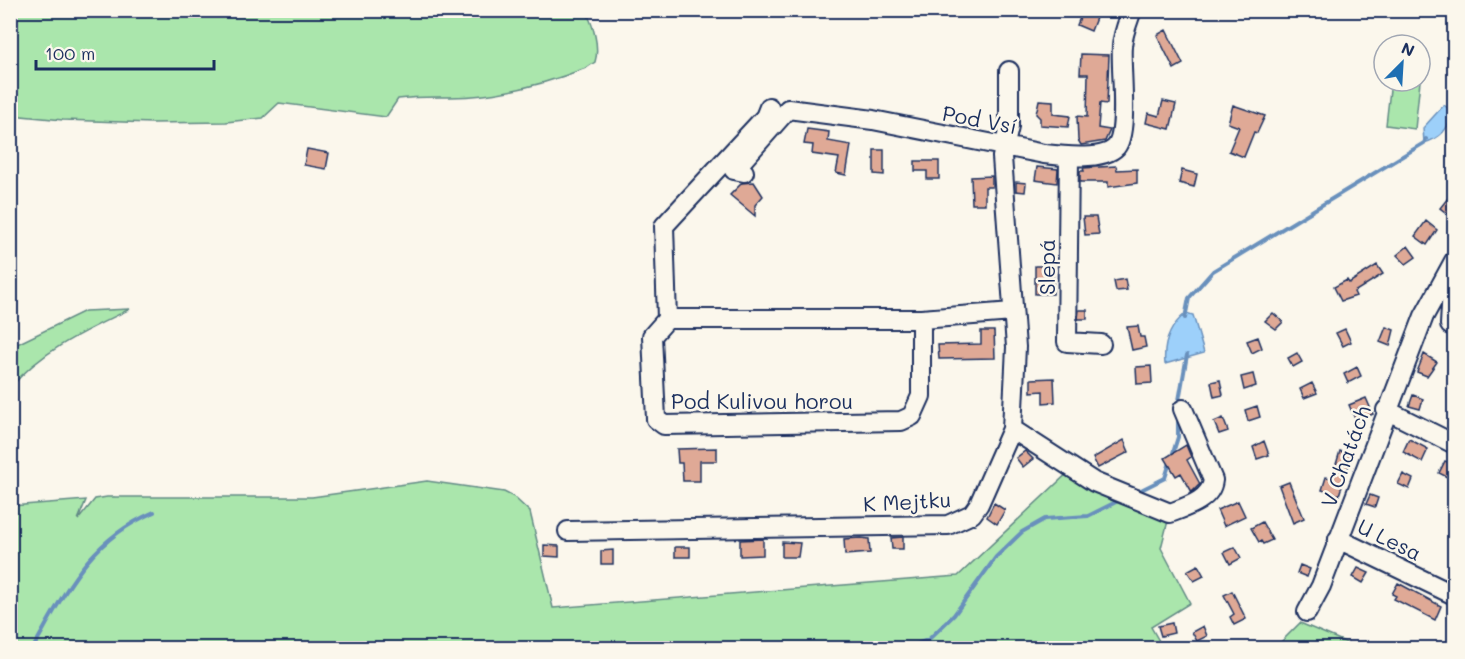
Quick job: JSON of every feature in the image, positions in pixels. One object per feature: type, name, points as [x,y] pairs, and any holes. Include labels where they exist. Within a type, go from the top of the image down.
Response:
[{"type":"street","name":"Pod Vsí","points":[[744,172],[734,170],[788,109],[873,120],[1005,148],[1069,157],[1093,155],[1116,147],[1121,135],[1124,104],[1122,45],[1132,10]]},
{"type":"street","name":"K Mejtku","points":[[568,531],[948,525],[972,514],[979,504],[1012,429],[1016,347],[1002,158],[1009,127],[1009,71]]},
{"type":"street","points":[[769,107],[765,117],[664,226],[667,319],[921,319],[1013,312]]},
{"type":"street","name":"Slepá","points":[[1069,157],[1067,342],[1101,344]]},
{"type":"street","points":[[1424,316],[1452,326],[1454,262]]},
{"type":"street","name":"V Chatách","points":[[1307,612],[1321,586],[1386,410],[1424,316],[1454,262]]},
{"type":"street","name":"Pod Kulivou horou","points":[[667,319],[652,336],[656,419],[664,425],[901,421],[912,416],[921,396],[921,319]]},
{"type":"street","points":[[1012,429],[1094,482],[1170,513],[1207,496],[1213,480],[1183,409]]},
{"type":"street","points":[[1386,410],[1455,444]]},
{"type":"street","name":"U Lesa","points":[[1338,539],[1455,596]]},
{"type":"green space","points":[[11,11],[586,11],[597,49],[595,62],[586,68],[516,90],[473,96],[398,99],[386,117],[279,103],[263,118],[226,122],[152,123],[63,120],[11,115]]},
{"type":"green space","points":[[1390,93],[1419,93],[1415,129],[1386,125]]},
{"type":"green space","points":[[130,309],[66,342],[37,362],[11,387],[11,347],[85,311]]},
{"type":"green space","points":[[1071,470],[1170,513],[1161,548],[1190,603],[1151,627],[1163,648],[11,648],[11,506],[86,500],[78,520],[95,499],[107,497],[312,497],[427,481],[504,492],[514,497],[530,512],[553,608],[958,576]]},
{"type":"green space","points":[[1300,623],[1359,648],[1275,648]]},
{"type":"water","points":[[1444,105],[1454,113],[1449,124],[1439,136],[1424,143],[1423,128]]},
{"type":"water","points":[[1186,313],[1193,315],[1204,353],[1165,364],[1165,349],[1169,336],[1180,318]]},
{"type":"building","points":[[1083,10],[1099,10],[1091,31],[1077,25]]},
{"type":"building","points":[[1166,30],[1183,64],[1174,69],[1157,35]]},
{"type":"building","points":[[1081,54],[1109,55],[1107,104],[1100,103],[1098,128],[1110,130],[1105,141],[1081,145],[1078,140],[1077,116],[1087,117],[1088,74],[1080,74]]},
{"type":"building","points":[[1039,100],[1053,101],[1053,114],[1070,116],[1068,127],[1040,125],[1040,118],[1036,114]]},
{"type":"building","points":[[1163,101],[1176,104],[1170,129],[1146,123],[1148,113],[1159,116]]},
{"type":"building","points":[[1233,105],[1265,116],[1257,133],[1254,132],[1244,157],[1229,151],[1239,127],[1228,123]]},
{"type":"building","points":[[807,129],[829,132],[828,141],[851,145],[846,175],[836,173],[839,158],[812,154],[813,145],[804,144]]},
{"type":"building","points":[[307,149],[329,153],[326,169],[304,165]]},
{"type":"building","points":[[874,150],[884,150],[884,175],[874,174]]},
{"type":"building","points":[[915,161],[939,161],[939,179],[927,179],[927,171],[915,171]]},
{"type":"building","points":[[1116,166],[1117,170],[1137,169],[1137,183],[1108,187],[1108,182],[1080,182],[1080,171],[1084,171],[1083,168]]},
{"type":"building","points":[[1037,167],[1058,169],[1057,183],[1035,180]]},
{"type":"building","points":[[1182,170],[1197,174],[1194,187],[1179,183]]},
{"type":"building","points":[[992,176],[992,187],[985,187],[985,204],[972,204],[971,177]]},
{"type":"building","points":[[754,182],[763,196],[755,205],[755,216],[730,195],[742,183]]},
{"type":"building","points":[[1016,182],[1026,183],[1025,192],[1016,191]]},
{"type":"building","points":[[1448,198],[1455,203],[1449,215],[1440,208]]},
{"type":"building","points":[[1083,217],[1096,217],[1099,234],[1085,235]]},
{"type":"building","points":[[1426,221],[1437,230],[1427,245],[1415,236]]},
{"type":"building","points":[[1408,246],[1416,257],[1406,264],[1397,255]]},
{"type":"building","points":[[1377,265],[1383,274],[1354,292],[1356,296],[1341,301],[1334,287],[1347,280],[1349,283]]},
{"type":"building","points":[[1035,266],[1053,266],[1053,294],[1035,294]]},
{"type":"building","points":[[1125,279],[1127,290],[1116,291],[1114,281]]},
{"type":"building","points":[[1079,310],[1087,310],[1087,319],[1078,319]]},
{"type":"building","points":[[1273,313],[1283,322],[1276,329],[1265,321]]},
{"type":"building","points":[[1138,326],[1140,337],[1144,337],[1146,347],[1132,350],[1127,327]]},
{"type":"building","points":[[1386,327],[1394,330],[1390,346],[1380,342]]},
{"type":"building","points":[[1345,329],[1351,342],[1343,346],[1336,333]]},
{"type":"building","points":[[981,331],[994,331],[995,358],[939,359],[938,345],[981,344]]},
{"type":"building","points":[[1258,337],[1262,348],[1252,353],[1247,341]]},
{"type":"building","points":[[1297,353],[1302,362],[1293,367],[1288,358]]},
{"type":"building","points":[[1424,354],[1437,362],[1427,376],[1417,372]]},
{"type":"building","points":[[1151,366],[1152,383],[1137,384],[1136,367]]},
{"type":"building","points":[[1357,367],[1361,376],[1348,383],[1344,374]]},
{"type":"building","points":[[1253,374],[1256,386],[1244,390],[1241,377]]},
{"type":"building","points":[[1054,378],[1055,402],[1043,403],[1043,391],[1031,392],[1031,379]]},
{"type":"building","points":[[1220,380],[1223,395],[1214,397],[1211,382]]},
{"type":"building","points":[[1312,383],[1317,393],[1304,398],[1300,389]]},
{"type":"building","points":[[1413,395],[1423,399],[1420,409],[1409,406]]},
{"type":"building","points":[[1366,398],[1373,414],[1356,421],[1349,405]]},
{"type":"building","points":[[1257,406],[1260,417],[1248,421],[1245,410]]},
{"type":"building","points":[[1223,418],[1228,431],[1219,434],[1214,422]]},
{"type":"building","points":[[1409,439],[1428,449],[1422,462],[1403,452]]},
{"type":"building","points":[[1124,440],[1129,452],[1098,468],[1093,458]]},
{"type":"building","points":[[1264,441],[1269,455],[1257,459],[1253,447]]},
{"type":"building","points":[[1186,445],[1191,457],[1187,460],[1200,484],[1192,492],[1181,473],[1176,476],[1165,458]]},
{"type":"building","points":[[717,448],[717,461],[700,461],[700,481],[683,481],[682,463],[678,463],[677,449]]},
{"type":"building","points":[[1025,451],[1033,459],[1023,467],[1016,458]]},
{"type":"building","points":[[1340,451],[1352,455],[1339,495],[1322,490],[1326,477],[1332,478]]},
{"type":"building","points":[[1445,461],[1455,465],[1455,481],[1439,473]]},
{"type":"building","points":[[1403,474],[1413,479],[1409,489],[1398,484]]},
{"type":"building","points":[[1289,482],[1304,518],[1293,523],[1279,486]]},
{"type":"building","points":[[1370,495],[1378,498],[1375,507],[1366,504]]},
{"type":"building","points":[[1238,501],[1245,516],[1224,526],[1217,510]]},
{"type":"building","points":[[994,503],[1005,510],[997,524],[987,517]]},
{"type":"building","points":[[1262,522],[1272,540],[1263,544],[1259,542],[1251,528]]},
{"type":"building","points":[[903,537],[903,549],[892,549],[891,538]]},
{"type":"building","points":[[763,539],[763,555],[740,556],[740,540]]},
{"type":"building","points":[[844,539],[869,539],[870,553],[845,555]]},
{"type":"building","points":[[782,542],[800,543],[798,557],[782,557]]},
{"type":"building","points":[[544,545],[559,546],[559,557],[544,556]]},
{"type":"building","points":[[675,547],[690,547],[690,557],[675,557]]},
{"type":"building","points":[[1235,547],[1241,558],[1230,564],[1224,552]]},
{"type":"building","points":[[613,550],[613,564],[601,564],[601,551]]},
{"type":"building","points":[[1198,565],[1204,576],[1194,581],[1187,571]]},
{"type":"building","points":[[1300,565],[1310,569],[1307,577],[1297,573]]},
{"type":"building","points":[[1358,568],[1369,573],[1363,583],[1353,577]]},
{"type":"building","points":[[1398,583],[1441,606],[1435,620],[1394,599],[1396,596],[1392,594]]},
{"type":"building","points":[[1232,591],[1246,619],[1234,625],[1230,617],[1234,614],[1224,595]]},
{"type":"building","points":[[1172,623],[1174,633],[1161,636],[1158,626]]},
{"type":"building","points":[[1203,626],[1207,636],[1197,641],[1192,632]]},
{"type":"waterway","points":[[1185,318],[1189,298],[1213,271],[1424,143],[1426,139]]},
{"type":"waterway","points":[[1178,406],[1187,355]]},
{"type":"waterway","points":[[1135,493],[1165,478],[1178,437],[1178,416]]},
{"type":"waterway","points":[[906,648],[928,640],[954,615],[996,557],[1022,532],[1045,519],[1088,516],[1120,500]]},
{"type":"waterway","points":[[33,648],[69,587],[96,552],[112,537],[154,512]]}]
